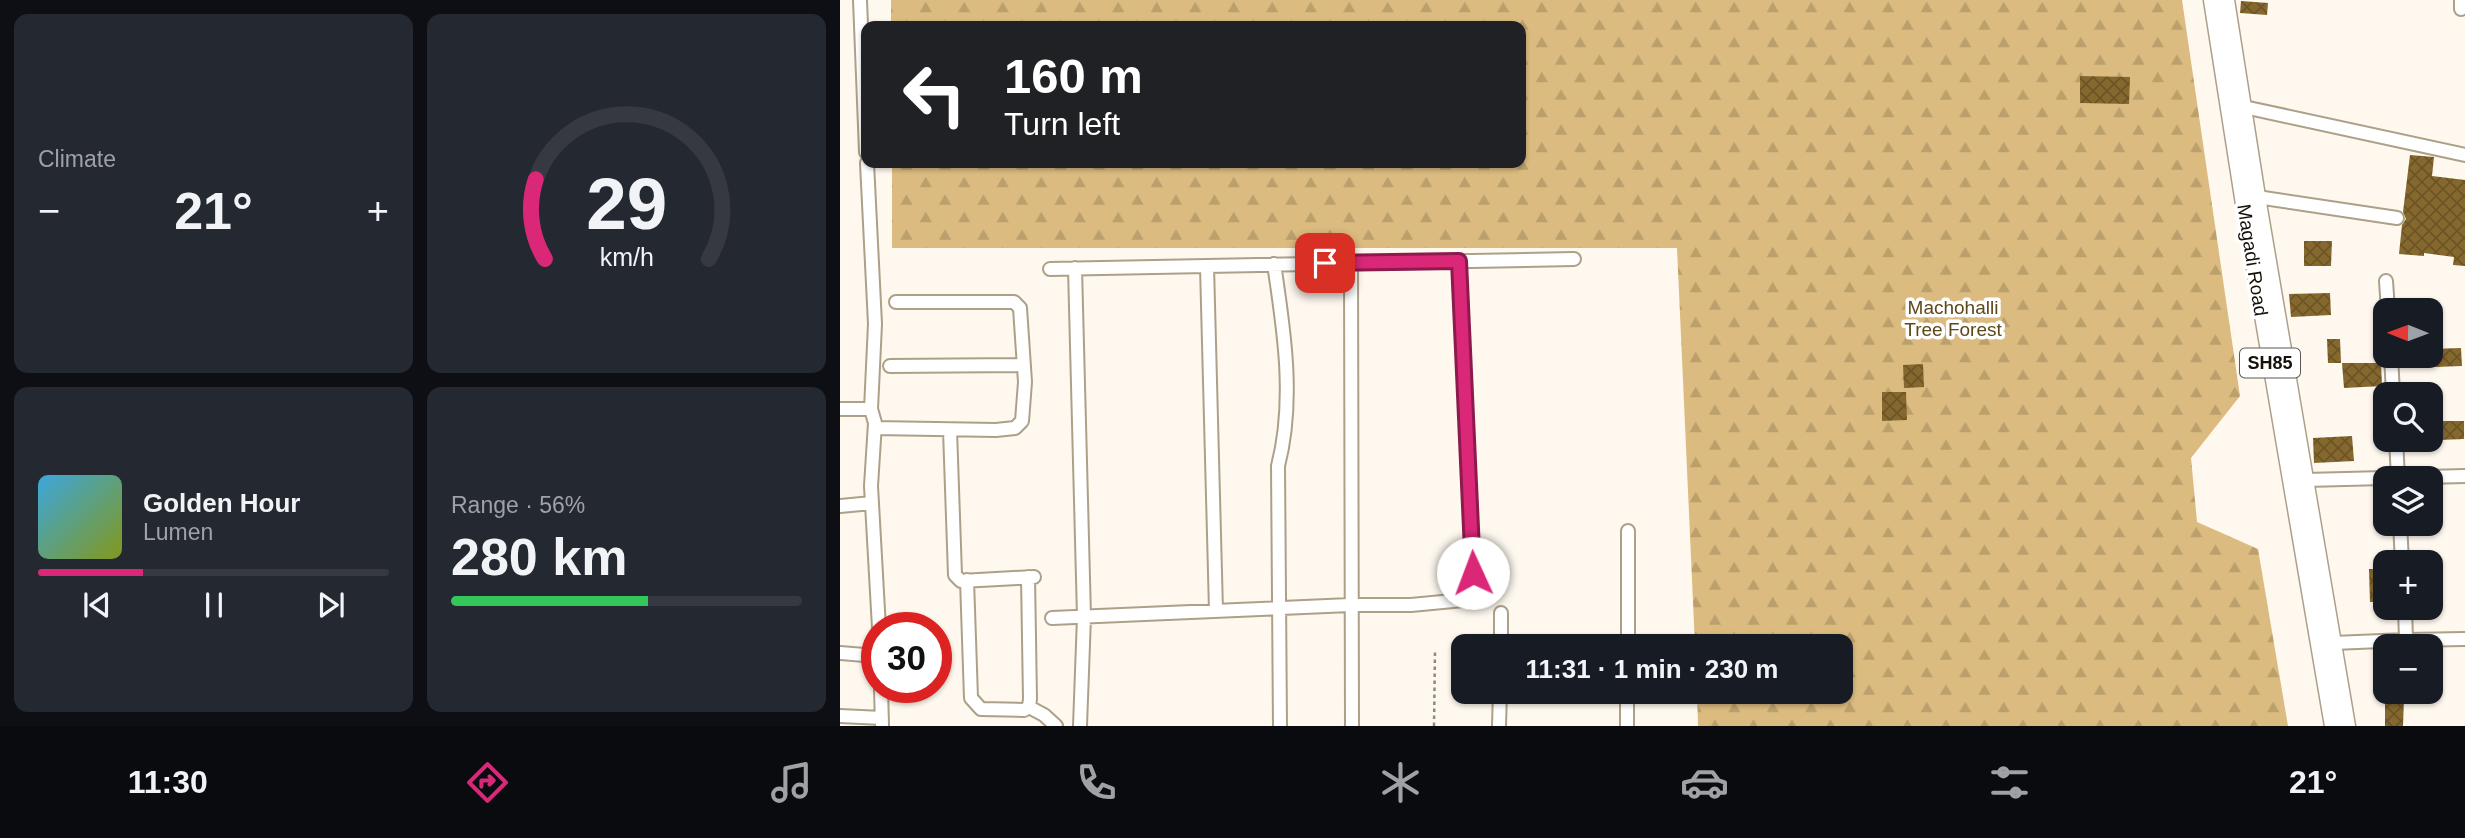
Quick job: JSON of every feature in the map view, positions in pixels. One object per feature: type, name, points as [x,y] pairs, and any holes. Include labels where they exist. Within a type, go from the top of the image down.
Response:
[{"type":"main road","name":"Magadi Road","points":[[2212,0],[2333,726]]},
{"type":"main road","name":"Magadi Road","points":[[2226,0],[2347,726]]},
{"type":"street","points":[[860,0],[861,25]]},
{"type":"street","points":[[2244,107],[2465,155]]},
{"type":"street","points":[[867,168],[875,324],[871,409],[875,428],[871,486],[878,612]]},
{"type":"street","points":[[2257,197],[2397,218]]},
{"type":"street","points":[[1050,269],[1574,259]]},
{"type":"street","points":[[1052,618],[1350,605],[1411,605],[1474,599],[1459,261]]},
{"type":"street","points":[[1351,263],[1352,726]]},
{"type":"street","points":[[1274,264],[1283,324],[1285,369],[1284,443],[1278,466],[1280,726]]},
{"type":"street","points":[[1208,266],[1216,611]]},
{"type":"street","points":[[1075,268],[1084,617],[1080,726]]},
{"type":"street","points":[[2386,281],[2387,298]]},
{"type":"street","points":[[875,428],[1015,428],[1022,421],[1024,365],[1020,308],[1014,302],[896,302]]},
{"type":"street","points":[[890,366],[1024,365]]},
{"type":"street","points":[[840,409],[871,409]]},
{"type":"street","points":[[950,430],[953,571],[961,581],[1032,577],[1029,707]]},
{"type":"street","points":[[2443,476],[2465,476]]},
{"type":"street","points":[[2305,480],[2373,478]]},
{"type":"street","points":[[840,506],[872,503]]},
{"type":"street","points":[[1628,531],[1628,634]]},
{"type":"street","points":[[967,580],[971,698],[981,709],[1024,710],[1029,707]]},
{"type":"street","points":[[1501,613],[1501,634]]},
{"type":"street","points":[[2443,639],[2465,639]]},
{"type":"street","points":[[2333,643],[2373,641]]},
{"type":"street","points":[[840,653],[861,655]]},
{"type":"street","points":[[840,716],[882,722],[881,703]]},
{"type":"street","points":[[1499,726],[1500,704]]},
{"type":"street","points":[[1627,704],[1627,726]]},
{"type":"street","points":[[1029,707],[1056,726]]},
{"type":"path","points":[[1433,726],[1435,650]]},
{"type":"green space","name":"Machohalli Tree Forest","points":[[891,0],[2182,0],[2240,396],[2191,458],[2197,522],[2258,549],[2288,726],[1698,726],[1697,704],[1853,704],[1853,634],[1694,634],[1677,248],[892,248],[892,168],[1526,168],[1526,21],[891,21]]},
{"type":"building","points":[[2241,1],[2268,3],[2267,15],[2240,13]]},
{"type":"building","points":[[2080,76],[2130,77],[2129,104],[2080,103]]},
{"type":"building","points":[[2410,155],[2434,157],[2432,176],[2465,180],[2465,266],[2453,265],[2454,257],[2424,253],[2424,256],[2399,254],[2402,225],[2406,219],[2403,212]]},
{"type":"building","points":[[2304,241],[2332,241],[2331,266],[2304,266]]},
{"type":"building","points":[[2330,293],[2331,315],[2291,317],[2289,294]]},
{"type":"building","points":[[2327,339],[2340,339],[2341,363],[2328,363]]},
{"type":"building","points":[[2461,348],[2462,366],[2443,367],[2443,349]]},
{"type":"building","points":[[2342,363],[2373,363],[2373,368],[2381,368],[2382,382],[2373,382],[2373,386],[2344,388]]},
{"type":"building","points":[[1923,364],[1924,387],[1904,388],[1903,365]]},
{"type":"building","points":[[1882,392],[1906,392],[1907,420],[1882,421]]},
{"type":"building","points":[[2443,421],[2464,421],[2464,439],[2443,440]]},
{"type":"building","points":[[2352,436],[2354,461],[2314,463],[2313,438]]},
{"type":"building","points":[[2369,569],[2373,569],[2373,602],[2370,602]]},
{"type":"building","points":[[2385,704],[2404,704],[2403,726],[2385,726]]},
{"type":"route","points":[[1325,263],[1459,261],[1473,573]]}]
